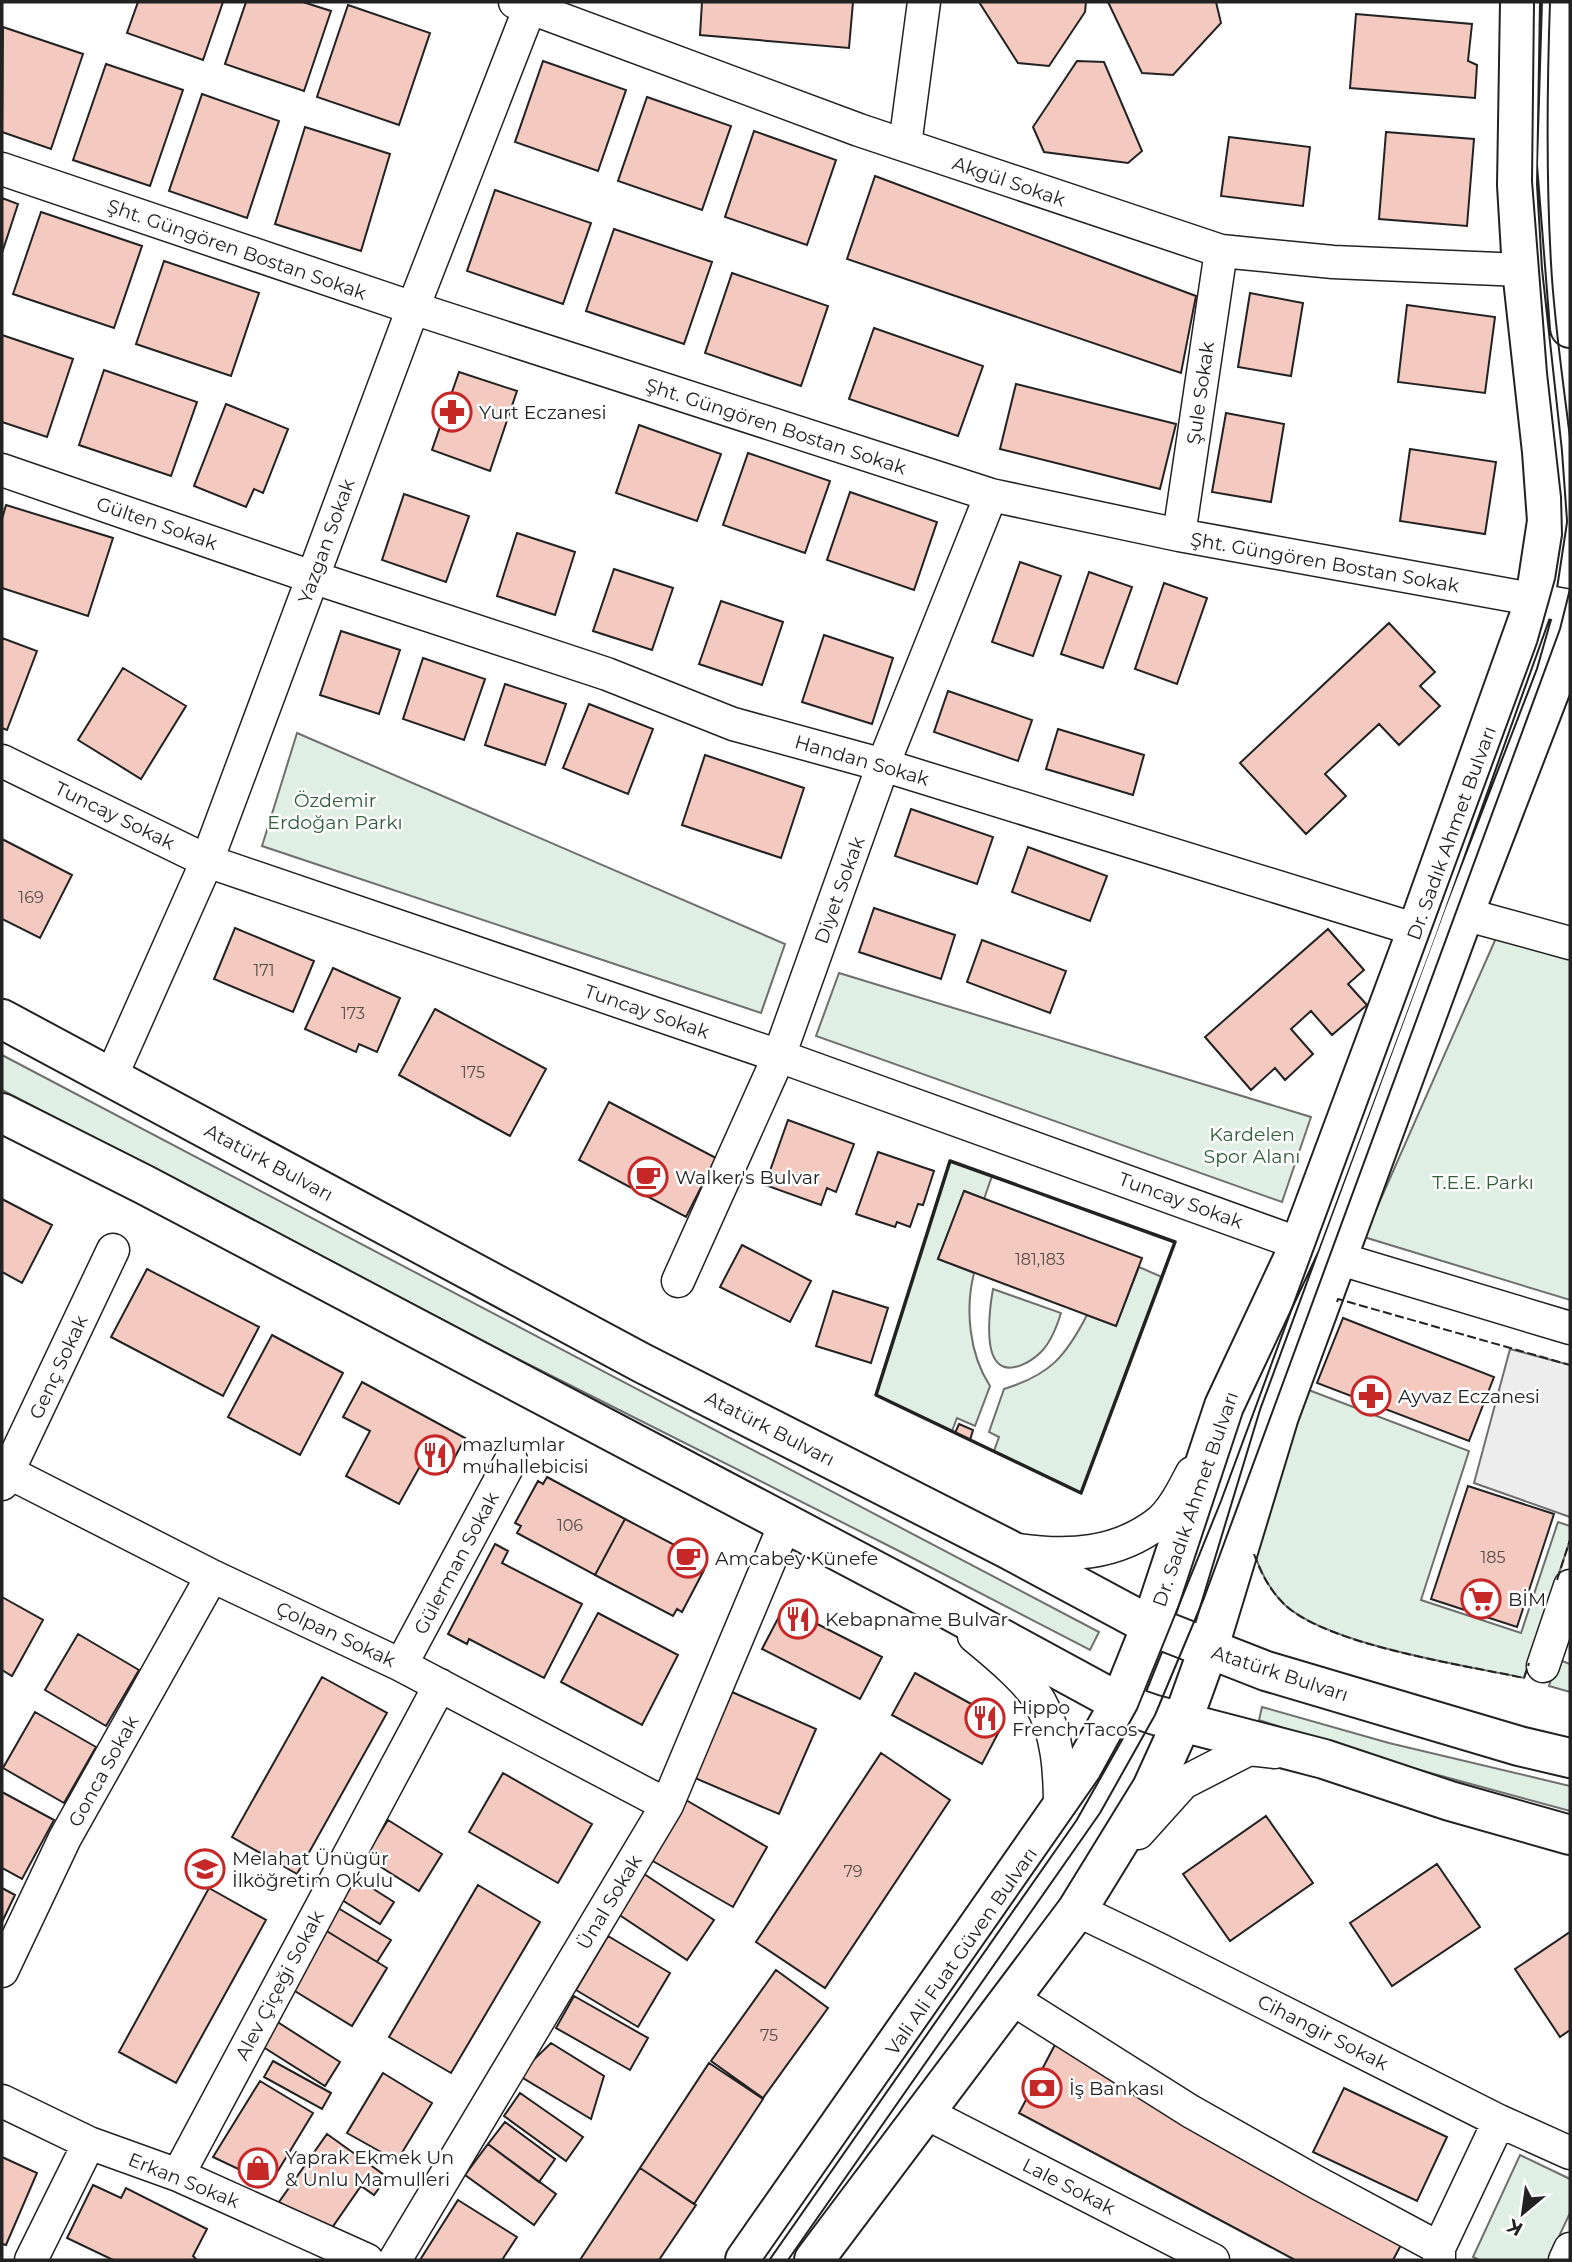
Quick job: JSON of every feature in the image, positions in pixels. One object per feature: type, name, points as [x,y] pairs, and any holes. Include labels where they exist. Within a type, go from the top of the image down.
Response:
[{"type":"main road","name":"Dr. Sadık Ahmet Bulvarı","points":[[1151,1626],[1224,1406],[1300,1244],[1417,930],[1553,603],[1542,452],[1522,270],[1517,185],[1520,2]]},
{"type":"main road","points":[[1562,2],[1558,164],[1570,328]]},
{"type":"main road","name":"Dr. Sadık Ahmet Bulvarı","points":[[1208,1650],[1279,1416],[1464,914],[1556,675],[1570,626]]},
{"type":"main road","name":"Atatürk Bulvarı","points":[[2,1019],[642,1363],[1006,1548],[1151,1626],[1275,1674],[1519,1746],[1570,1758]]},
{"type":"main road","points":[[2,1113],[145,1185],[929,1599],[1120,1703],[1324,1759],[1450,1801],[1570,1835]]},
{"type":"main road","name":"Vali Ali Fuat Güven Bulvarı","points":[[745,2260],[1060,1809],[1120,1703],[1151,1626]]},
{"type":"main road","points":[[824,2257],[924,2112],[1077,1910],[1099,1876],[1152,1788],[1182,1722],[1208,1650]]},
{"type":"street","points":[[905,145],[924,2]]},
{"type":"street","name":"Akgül Sokak","points":[[526,4],[905,145],[1221,251],[1333,262],[1522,270]]},
{"type":"street","name":"Yazgan Sokak","points":[[111,1077],[207,861],[526,4]]},
{"type":"street","name":"Şht. Güngören Bostan Sokak","points":[[2,169],[413,309],[991,495],[1179,535],[1553,603]]},
{"type":"street","name":"Şule Sokak","points":[[1179,535],[1221,251]]},
{"type":"street","name":"Gülten Sokak","points":[[2,470],[312,577]]},
{"type":"street","name":"Diyet Sokak","points":[[678,1281],[779,1056],[883,765],[991,495]]},
{"type":"street","name":"Handan Sokak","points":[[312,577],[607,674],[733,724],[883,765],[1417,930]]},
{"type":"street","name":"Tuncay Sokak","points":[[2,761],[207,861],[779,1056],[1300,1244]]},
{"type":"street","points":[[1464,914],[1570,943]]},
{"type":"street","name":"Genç Sokak","points":[[4,1475],[113,1250]]},
{"type":"street","points":[[1337,1258],[1570,1328]]},
{"type":"street","points":[[1006,1548],[1052,1555],[1079,1555],[1133,1538],[1160,1522],[1182,1494],[1224,1406]]},
{"type":"street","name":"Gülerman Sokak","points":[[401,1665],[511,1461]]},
{"type":"street","name":"Çolpan Sokak","points":[[4,1475],[401,1665],[667,1805]]},
{"type":"street","name":"Ünal Sokak","points":[[395,2260],[667,1805],[785,1524]]},
{"type":"street","name":"Gonca Sokak","points":[[2,1971],[65,1838],[212,1576]]},
{"type":"street","points":[[1543,1666],[1570,1586]]},
{"type":"street","points":[[929,1599],[1001,1658],[1040,1700],[1054,1735],[1060,1809]]},
{"type":"street","name":"Alev Çiçeği Sokak","points":[[178,2175],[440,1685]]},
{"type":"street","points":[[1099,1876],[1183,1783],[1250,1749],[1324,1759]]},
{"type":"street","name":"Cihangir Sokak","points":[[1077,1910],[1499,2121],[1570,2153]]},
{"type":"street","points":[[1011,1998],[1190,2111],[1439,2254],[1499,2121]]},
{"type":"street","name":"Erkan Sokak","points":[[2,2101],[89,2143],[178,2175],[367,2260]]},
{"type":"street","name":"Lale Sokak","points":[[924,2112],[1213,2260]]},
{"type":"street","points":[[31,2260],[89,2143]]},
{"type":"street","points":[[1565,2260],[1570,2249]]},
{"type":"green space","name":"Özdemir Erdoğan Parkı","points":[[297,733],[785,944],[761,1013],[262,846]]},
{"type":"green space","name":"T.E.E. Parkı","points":[[1496,938],[1570,958],[1570,1300],[1364,1237]]},
{"type":"green space","name":"Kardelen Spor Alanı","points":[[839,973],[1311,1117],[1282,1202],[816,1036]]},
{"type":"green space","points":[[2,1055],[1099,1632],[1090,1650],[518,1359],[2,1090]]},
{"type":"green space","points":[[950,1161],[992,1176],[984,1199],[965,1191],[938,1259],[974,1273],[970,1301],[973,1346],[990,1386],[975,1426],[957,1418],[952,1431],[876,1395]]},
{"type":"green space","points":[[1139,1267],[1162,1277],[1081,1493],[994,1451],[999,1437],[989,1432],[1004,1389],[1033,1377],[1055,1362],[1072,1342],[1087,1315],[1116,1326]]},
{"type":"green space","points":[[993,1289],[1061,1313],[1045,1348],[1032,1359],[1015,1367],[1009,1368],[998,1363],[991,1348],[989,1328]]},
{"type":"green space","points":[[1306,1389],[1469,1451],[1421,1600],[1521,1633],[1558,1522],[1570,1526],[1570,1540],[1524,1678],[1433,1660],[1364,1642],[1305,1619],[1285,1605],[1274,1593],[1253,1550]]},
{"type":"green space","points":[[1557,1659],[1570,1664],[1570,1692],[1549,1686]]},
{"type":"green space","points":[[1262,1707],[1389,1743],[1570,1786],[1570,1811],[1383,1760],[1259,1720]]},
{"type":"green space","points":[[1520,2155],[1570,2179],[1570,2213],[1548,2260],[1479,2260],[1473,2257]]},
{"type":"shaded area","points":[[1510,1349],[1570,1365],[1570,1517],[1474,1483]]},
{"type":"building","points":[[138,2],[223,2],[203,60],[127,33]]},
{"type":"building","points":[[246,2],[303,2],[331,11],[304,91],[225,64]]},
{"type":"building","points":[[702,2],[853,2],[849,48],[700,35]]},
{"type":"building","points":[[979,2],[1086,2],[1085,12],[1049,66],[1018,63]]},
{"type":"building","points":[[1108,2],[1216,2],[1221,23],[1173,75],[1142,73]]},
{"type":"building","points":[[348,5],[430,33],[399,125],[317,97]]},
{"type":"building","points":[[1356,14],[1472,24],[1468,61],[1477,65],[1475,98],[1350,88]]},
{"type":"building","points":[[3,27],[83,54],[51,149],[2,132]]},
{"type":"building","points":[[543,61],[626,90],[598,171],[515,142]]},
{"type":"building","points":[[1077,61],[1104,62],[1142,151],[1128,163],[1044,152],[1033,127]]},
{"type":"building","points":[[106,64],[183,90],[150,186],[73,160]]},
{"type":"building","points":[[202,94],[279,121],[247,218],[169,191]]},
{"type":"building","points":[[647,97],[731,126],[702,210],[618,181]]},
{"type":"building","points":[[305,127],[390,154],[361,251],[275,224]]},
{"type":"building","points":[[754,131],[836,160],[807,245],[725,217]]},
{"type":"building","points":[[1386,132],[1474,139],[1467,226],[1379,219]]},
{"type":"building","points":[[1229,137],[1310,147],[1303,206],[1221,196]]},
{"type":"building","points":[[875,176],[1196,296],[1181,373],[847,259]]},
{"type":"building","points":[[495,190],[591,223],[563,304],[467,271]]},
{"type":"building","points":[[2,198],[18,204],[2,253]]},
{"type":"building","points":[[41,212],[142,246],[114,328],[13,294]]},
{"type":"building","points":[[614,229],[712,262],[684,344],[586,311]]},
{"type":"building","points":[[164,261],[259,293],[231,376],[136,344]]},
{"type":"building","points":[[732,273],[828,306],[801,386],[705,353]]},
{"type":"building","points":[[1250,293],[1303,303],[1291,376],[1238,367]]},
{"type":"building","points":[[1407,305],[1495,317],[1485,393],[1398,382]]},
{"type":"building","points":[[874,328],[983,366],[958,436],[849,399]]},
{"type":"building","points":[[2,335],[73,359],[47,437],[2,422]]},
{"type":"building","points":[[104,370],[197,402],[171,476],[79,445]]},
{"type":"building","points":[[459,372],[517,391],[490,471],[432,450]]},
{"type":"building","points":[[1016,384],[1176,424],[1160,489],[1000,449]]},
{"type":"building","points":[[226,404],[288,429],[263,493],[254,489],[246,507],[194,486]]},
{"type":"building","points":[[1226,413],[1284,424],[1271,502],[1212,492]]},
{"type":"building","points":[[639,425],[721,454],[697,521],[616,493]]},
{"type":"building","points":[[1410,449],[1496,462],[1485,534],[1400,521]]},
{"type":"building","points":[[748,453],[830,481],[805,553],[723,525]]},
{"type":"building","points":[[850,492],[937,522],[914,590],[827,560]]},
{"type":"building","points":[[404,494],[469,516],[446,582],[382,560]]},
{"type":"building","points":[[6,505],[113,538],[88,616],[2,588],[2,519]]},
{"type":"building","points":[[517,533],[575,552],[555,615],[497,596]]},
{"type":"building","points":[[1020,562],[1061,576],[1033,656],[992,642]]},
{"type":"building","points":[[614,569],[673,588],[652,650],[593,631]]},
{"type":"building","points":[[1089,572],[1132,587],[1103,668],[1061,654]]},
{"type":"building","points":[[1164,583],[1207,598],[1177,684],[1135,669]]},
{"type":"building","points":[[721,601],[783,622],[762,685],[699,664]]},
{"type":"building","points":[[1389,623],[1435,672],[1420,686],[1440,706],[1399,745],[1379,724],[1325,774],[1346,796],[1306,834],[1240,763]]},
{"type":"building","points":[[341,631],[400,650],[379,714],[320,695]]},
{"type":"building","points":[[824,635],[893,658],[872,724],[802,702]]},
{"type":"building","points":[[2,638],[37,651],[7,730],[2,728]]},
{"type":"building","points":[[423,658],[485,679],[464,740],[403,719]]},
{"type":"building","points":[[123,668],[186,706],[141,779],[78,740]]},
{"type":"building","points":[[505,684],[566,704],[545,765],[485,745]]},
{"type":"building","points":[[948,691],[1032,720],[1018,761],[934,732]]},
{"type":"building","points":[[589,704],[653,729],[628,794],[563,768]]},
{"type":"building","points":[[1058,729],[1144,755],[1133,795],[1046,769]]},
{"type":"building","points":[[705,755],[804,788],[781,858],[682,825]]},
{"type":"building","points":[[911,809],[993,837],[977,884],[895,856]]},
{"type":"building","points":[[2,839],[72,875],[40,938],[2,919]]},
{"type":"building","points":[[1028,847],[1107,876],[1090,921],[1012,892]]},
{"type":"building","points":[[874,908],[955,935],[941,979],[859,952]]},
{"type":"building","points":[[235,928],[314,961],[293,1012],[214,979]]},
{"type":"building","points":[[1328,929],[1364,970],[1348,984],[1367,1005],[1332,1035],[1311,1011],[1291,1029],[1313,1054],[1285,1080],[1275,1068],[1251,1090],[1205,1037]]},
{"type":"building","points":[[982,940],[1066,971],[1050,1013],[967,982]]},
{"type":"building","points":[[333,968],[400,998],[377,1052],[359,1044],[356,1052],[305,1029]]},
{"type":"building","points":[[435,1009],[546,1069],[510,1136],[399,1075]]},
{"type":"building","points":[[609,1102],[716,1158],[686,1217],[579,1160]]},
{"type":"building","points":[[788,1120],[854,1144],[836,1192],[827,1188],[821,1205],[765,1185]]},
{"type":"building","points":[[878,1152],[934,1171],[923,1205],[918,1204],[910,1227],[897,1222],[895,1227],[856,1214]]},
{"type":"building","points":[[964,1191],[1142,1258],[1116,1326],[938,1259]]},
{"type":"building","points":[[2,1199],[52,1225],[22,1283],[2,1272]]},
{"type":"building","points":[[742,1245],[811,1281],[790,1322],[720,1287]]},
{"type":"building","points":[[147,1269],[259,1327],[223,1396],[111,1337]]},
{"type":"building","points":[[833,1291],[888,1308],[871,1363],[816,1346]]},
{"type":"building","points":[[1343,1318],[1494,1377],[1469,1441],[1317,1383]]},
{"type":"building","points":[[272,1335],[343,1373],[300,1455],[228,1417]]},
{"type":"building","points":[[362,1382],[465,1438],[447,1472],[424,1459],[399,1504],[346,1476],[370,1431],[343,1417]]},
{"type":"building","points":[[959,1424],[973,1430],[970,1440],[955,1433]]},
{"type":"building","points":[[547,1477],[625,1519],[595,1575],[517,1533],[521,1526],[515,1523],[538,1481],[543,1484]]},
{"type":"building","points":[[1468,1486],[1554,1514],[1517,1627],[1431,1599]]},
{"type":"building","points":[[625,1519],[703,1560],[699,1567],[704,1570],[682,1612],[677,1609],[673,1616],[595,1575]]},
{"type":"building","points":[[495,1544],[508,1551],[502,1563],[582,1604],[544,1678],[469,1639],[467,1644],[448,1634]]},
{"type":"building","points":[[2,1597],[43,1620],[12,1676],[2,1670]]},
{"type":"building","points":[[784,1607],[882,1657],[860,1699],[762,1649]]},
{"type":"building","points":[[598,1613],[678,1655],[642,1725],[561,1682]]},
{"type":"building","points":[[78,1634],[139,1670],[106,1726],[45,1690]]},
{"type":"building","points":[[915,1673],[1004,1722],[982,1764],[892,1715]]},
{"type":"building","points":[[322,1677],[387,1713],[297,1874],[232,1837]]},
{"type":"building","points":[[732,1692],[816,1729],[779,1814],[695,1778]]},
{"type":"building","points":[[35,1712],[96,1747],[64,1803],[3,1768]]},
{"type":"building","points":[[881,1753],[950,1800],[825,1988],[756,1942]]},
{"type":"building","points":[[503,1773],[592,1824],[558,1883],[469,1832]]},
{"type":"building","points":[[2,1792],[54,1820],[22,1879],[2,1868]]},
{"type":"building","points":[[686,1800],[767,1847],[733,1907],[651,1860]]},
{"type":"building","points":[[1266,1816],[1313,1883],[1230,1941],[1183,1874]]},
{"type":"building","points":[[388,1820],[442,1854],[419,1891],[365,1857]]},
{"type":"building","points":[[1437,1864],[1480,1927],[1392,1986],[1350,1923]]},
{"type":"building","points":[[638,1870],[714,1920],[687,1960],[612,1910]]},
{"type":"building","points":[[356,1878],[394,1902],[380,1924],[342,1900]]},
{"type":"building","points":[[478,1885],[540,1922],[451,2073],[389,2037]]},
{"type":"building","points":[[2,1888],[15,1895],[2,1922]]},
{"type":"building","points":[[209,1888],[266,1920],[176,2083],[119,2052]]},
{"type":"building","points":[[338,1908],[391,1940],[377,1962],[325,1930]]},
{"type":"building","points":[[320,1927],[387,1968],[352,2026],[285,1985]]},
{"type":"building","points":[[1570,1932],[1570,2030],[1560,2037],[1515,1969]]},
{"type":"building","points":[[608,1936],[670,1973],[638,2027],[576,1990]]},
{"type":"building","points":[[776,1970],[828,2008],[763,2098],[711,2061]]},
{"type":"building","points":[[574,1996],[648,2038],[630,2070],[556,2028]]},
{"type":"building","points":[[276,2021],[340,2062],[325,2086],[260,2045]]},
{"type":"building","points":[[1058,2039],[1402,2243],[1393,2260],[1295,2260],[1019,2113]]},
{"type":"building","points":[[551,2043],[604,2076],[591,2119],[518,2075]]},
{"type":"building","points":[[273,2061],[331,2093],[322,2109],[264,2077]]},
{"type":"building","points":[[709,2063],[763,2099],[694,2204],[640,2168]]},
{"type":"building","points":[[383,2073],[432,2103],[397,2161],[347,2133]]},
{"type":"building","points":[[260,2081],[313,2113],[270,2184],[213,2157]]},
{"type":"building","points":[[1344,2088],[1447,2137],[1417,2201],[1313,2152]]},
{"type":"building","points":[[520,2093],[583,2137],[566,2161],[504,2116]]},
{"type":"building","points":[[505,2122],[555,2159],[539,2182],[488,2144]]},
{"type":"building","points":[[327,2134],[387,2177],[374,2195],[361,2186],[327,2235],[279,2202]]},
{"type":"building","points":[[488,2144],[556,2194],[534,2225],[465,2175]]},
{"type":"building","points":[[2,2157],[37,2173],[6,2245],[2,2244]]},
{"type":"building","points":[[640,2168],[696,2205],[659,2260],[580,2260]]},
{"type":"building","points":[[93,2185],[121,2198],[126,2188],[207,2229],[193,2256],[197,2260],[113,2260],[67,2238]]},
{"type":"building","points":[[458,2200],[517,2237],[502,2260],[420,2260]]},
{"type":"tram line","points":[[763,2260],[1099,1778],[1137,1709],[1221,1501],[1537,643],[1555,579],[1562,535],[1561,497],[1547,373],[1532,181],[1534,2]]},
{"type":"tram line","points":[[1550,2],[1549,230],[1554,307],[1570,438]]},
{"type":"tram line","points":[[788,2260],[1100,1813],[1155,1715],[1204,1598],[1560,629],[1570,589]]},
{"type":"fence","points":[[1337,1302],[1338,1299],[1570,1365]]},
{"type":"fence","points":[[1557,1580],[1570,1540]]},
{"type":"fence","points":[[1254,1554],[1266,1580],[1284,1604],[1304,1618],[1331,1631],[1397,1652],[1524,1678],[1529,1663]]},
{"type":"wall","points":[[950,1161],[1175,1242],[1081,1493],[876,1395],[950,1161]]},
{"type":"place","name":"Yurt Eczanesi","points":[[452,412]]},
{"type":"place","name":"Walker's Bulvar","points":[[648,1177]]},
{"type":"place","name":"Ayvaz Eczanesi","points":[[1371,1396]]},
{"type":"place","name":"mazlumlar muhallebicisi","points":[[435,1455]]},
{"type":"place","name":"Amcabey Künefe","points":[[688,1558]]},
{"type":"place","name":"BİM","points":[[1481,1599]]},
{"type":"place","name":"Kebapname Bulvar","points":[[798,1619]]},
{"type":"place","name":"Hippo French Tacos","points":[[985,1718]]},
{"type":"place","name":"Melahat Ünügür İlköğretim Okulu","points":[[205,1869]]},
{"type":"place","name":"İş Bankası","points":[[1042,2088]]},
{"type":"place","name":"Yaprak Ekmek Un & Unlu Mamulleri","points":[[258,2168]]}]
